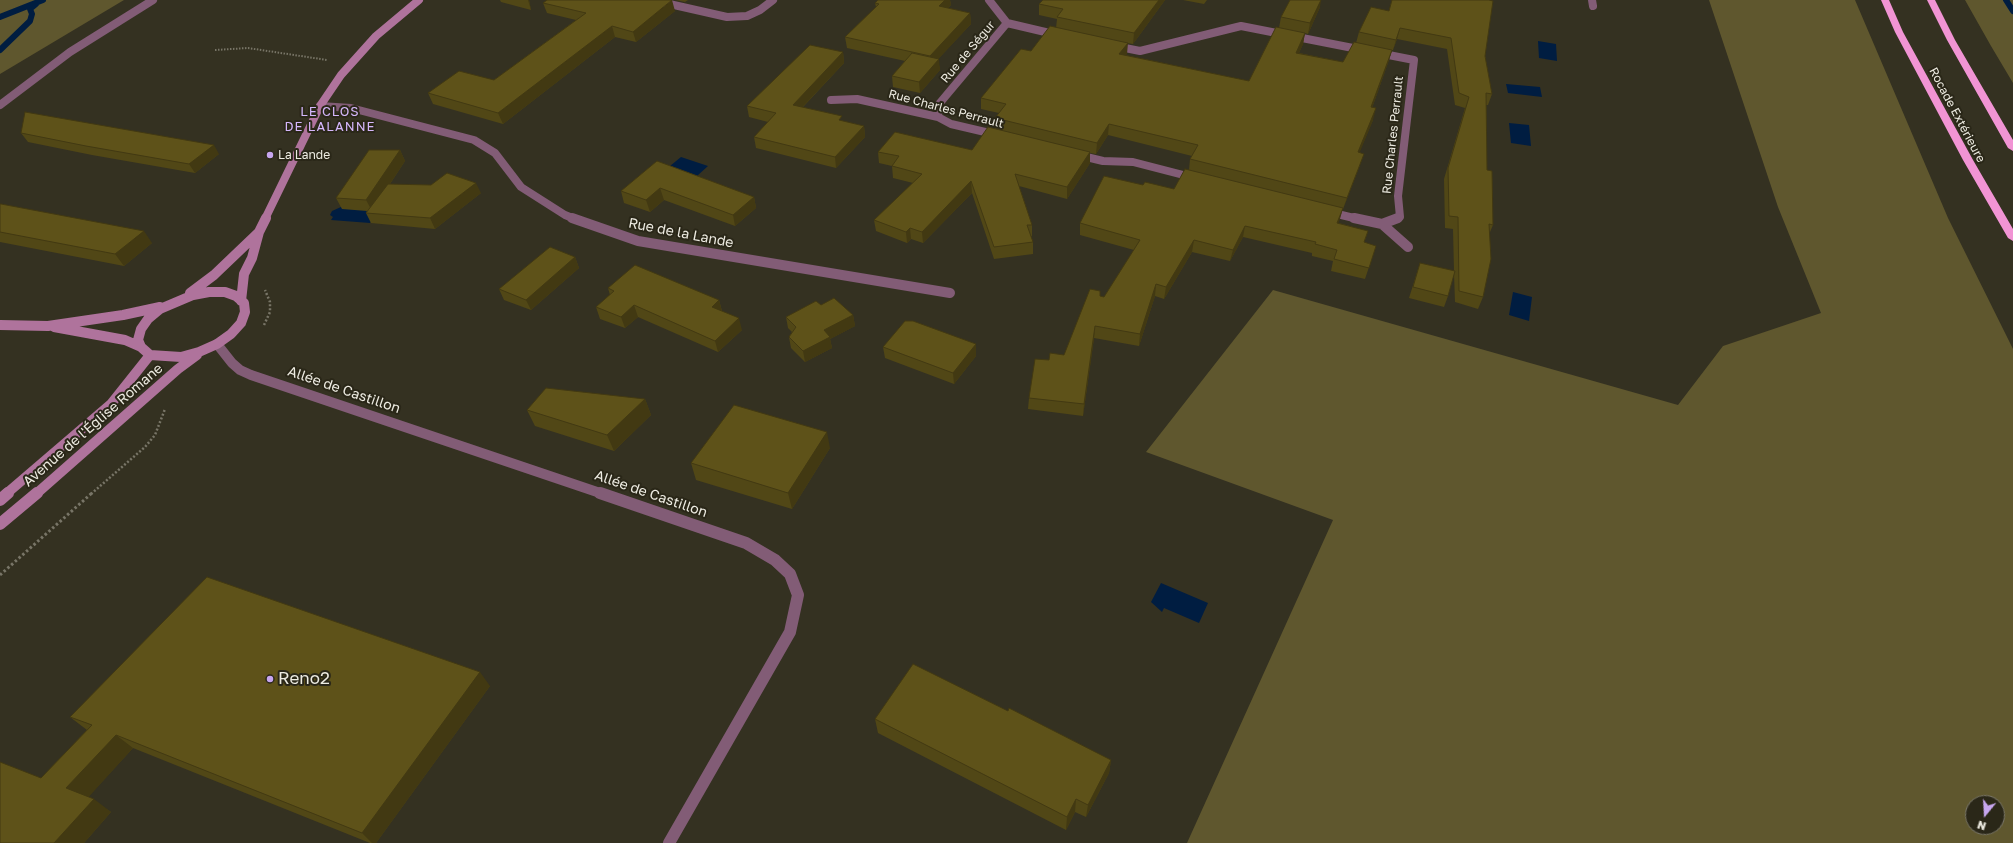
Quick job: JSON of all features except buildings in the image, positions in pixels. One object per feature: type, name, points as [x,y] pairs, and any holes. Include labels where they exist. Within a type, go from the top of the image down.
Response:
[{"type":"highway","name":"Rocade Extérieure","points":[[1885,0],[1899,32],[1964,154],[2013,238]]},
{"type":"highway","points":[[1931,0],[1951,40],[2013,148]]},
{"type":"street","points":[[0,105],[70,52],[153,0]]},
{"type":"street","points":[[241,301],[244,274],[252,258],[259,232],[320,106],[351,62],[376,36],[419,0]]},
{"type":"street","points":[[652,0],[727,16],[747,16],[760,10],[773,0]]},
{"type":"street","points":[[989,0],[1007,23],[1065,36]]},
{"type":"street","name":"Rue de Ségur","points":[[938,117],[939,104],[1007,23]]},
{"type":"street","name":"Rue Charles Perrault","points":[[1110,45],[1140,51],[1241,26],[1414,60],[1398,196],[1400,217],[1382,224]]},
{"type":"street","name":"Rue Charles Perrault","points":[[831,100],[857,99],[938,117],[951,124],[1005,137]]},
{"type":"street","name":"Rue de la Lande","points":[[320,106],[351,108],[474,140],[495,153],[521,187],[566,215],[638,241],[950,293]]},
{"type":"street","points":[[1073,153],[1103,161],[1133,162],[1202,180]]},
{"type":"street","points":[[1324,210],[1382,224],[1408,247]]},
{"type":"street","points":[[141,347],[138,340],[140,329],[148,319],[166,306],[182,298],[214,275],[259,232]]},
{"type":"street","points":[[48,326],[125,340],[141,347],[150,355],[181,357],[205,350],[217,344],[231,334],[241,323],[245,312],[244,303],[236,296],[224,292],[209,292],[182,298]]},
{"type":"street","points":[[0,325],[48,326],[130,314],[166,306]]},
{"type":"street","name":"Allée de Castillon","points":[[217,344],[232,363],[240,370],[252,375],[746,543],[775,560],[790,574],[798,596],[790,632],[669,843]]},
{"type":"street","name":"Avenue de l'Église Romane","points":[[0,524],[60,475],[178,369],[205,350]]},
{"type":"street","name":"Avenue de l'Église Romane","points":[[0,500],[110,404],[135,376],[150,355]]},
{"type":"path","points":[[214,50],[248,48],[351,62]]},
{"type":"path","points":[[0,575],[145,447]]},
{"type":"shaded area","points":[[0,0],[124,0],[0,74]]},
{"type":"shaded area","points":[[1709,0],[1855,0],[1948,218],[2013,349],[2013,843],[1187,843],[1333,520],[1146,452],[1273,290],[1678,405],[1723,346],[1821,313],[1778,207]]},
{"type":"shaded area","points":[[1965,0],[2013,0],[2013,83],[1991,46]]},
{"type":"water","points":[[1538,41],[1556,44],[1557,61],[1539,58]]},
{"type":"water","points":[[1506,84],[1540,87],[1542,97],[1508,93]]},
{"type":"water","points":[[1509,123],[1529,125],[1531,146],[1511,143]]},
{"type":"water","points":[[681,157],[708,166],[697,176],[670,166]]},
{"type":"water","points":[[341,207],[380,209],[370,223],[331,220],[333,217],[330,215],[332,211]]},
{"type":"water","points":[[1513,292],[1532,297],[1529,321],[1509,315]]},
{"type":"water","points":[[1161,583],[1208,603],[1199,623],[1164,608],[1162,612],[1151,602]]},
{"type":"waterway","points":[[0,17],[43,0]]},
{"type":"waterway","points":[[2006,0],[2013,11]]},
{"type":"waterway","points":[[0,50],[30,21],[32,14],[30,9],[36,4]]},
{"type":"place","name":"La Lande","points":[[270,155]]},
{"type":"place","name":"Reno2","points":[[270,679]]},
{"type":"district","name":"LE CLOS DE LALANNE","points":[[330,120]]}]
